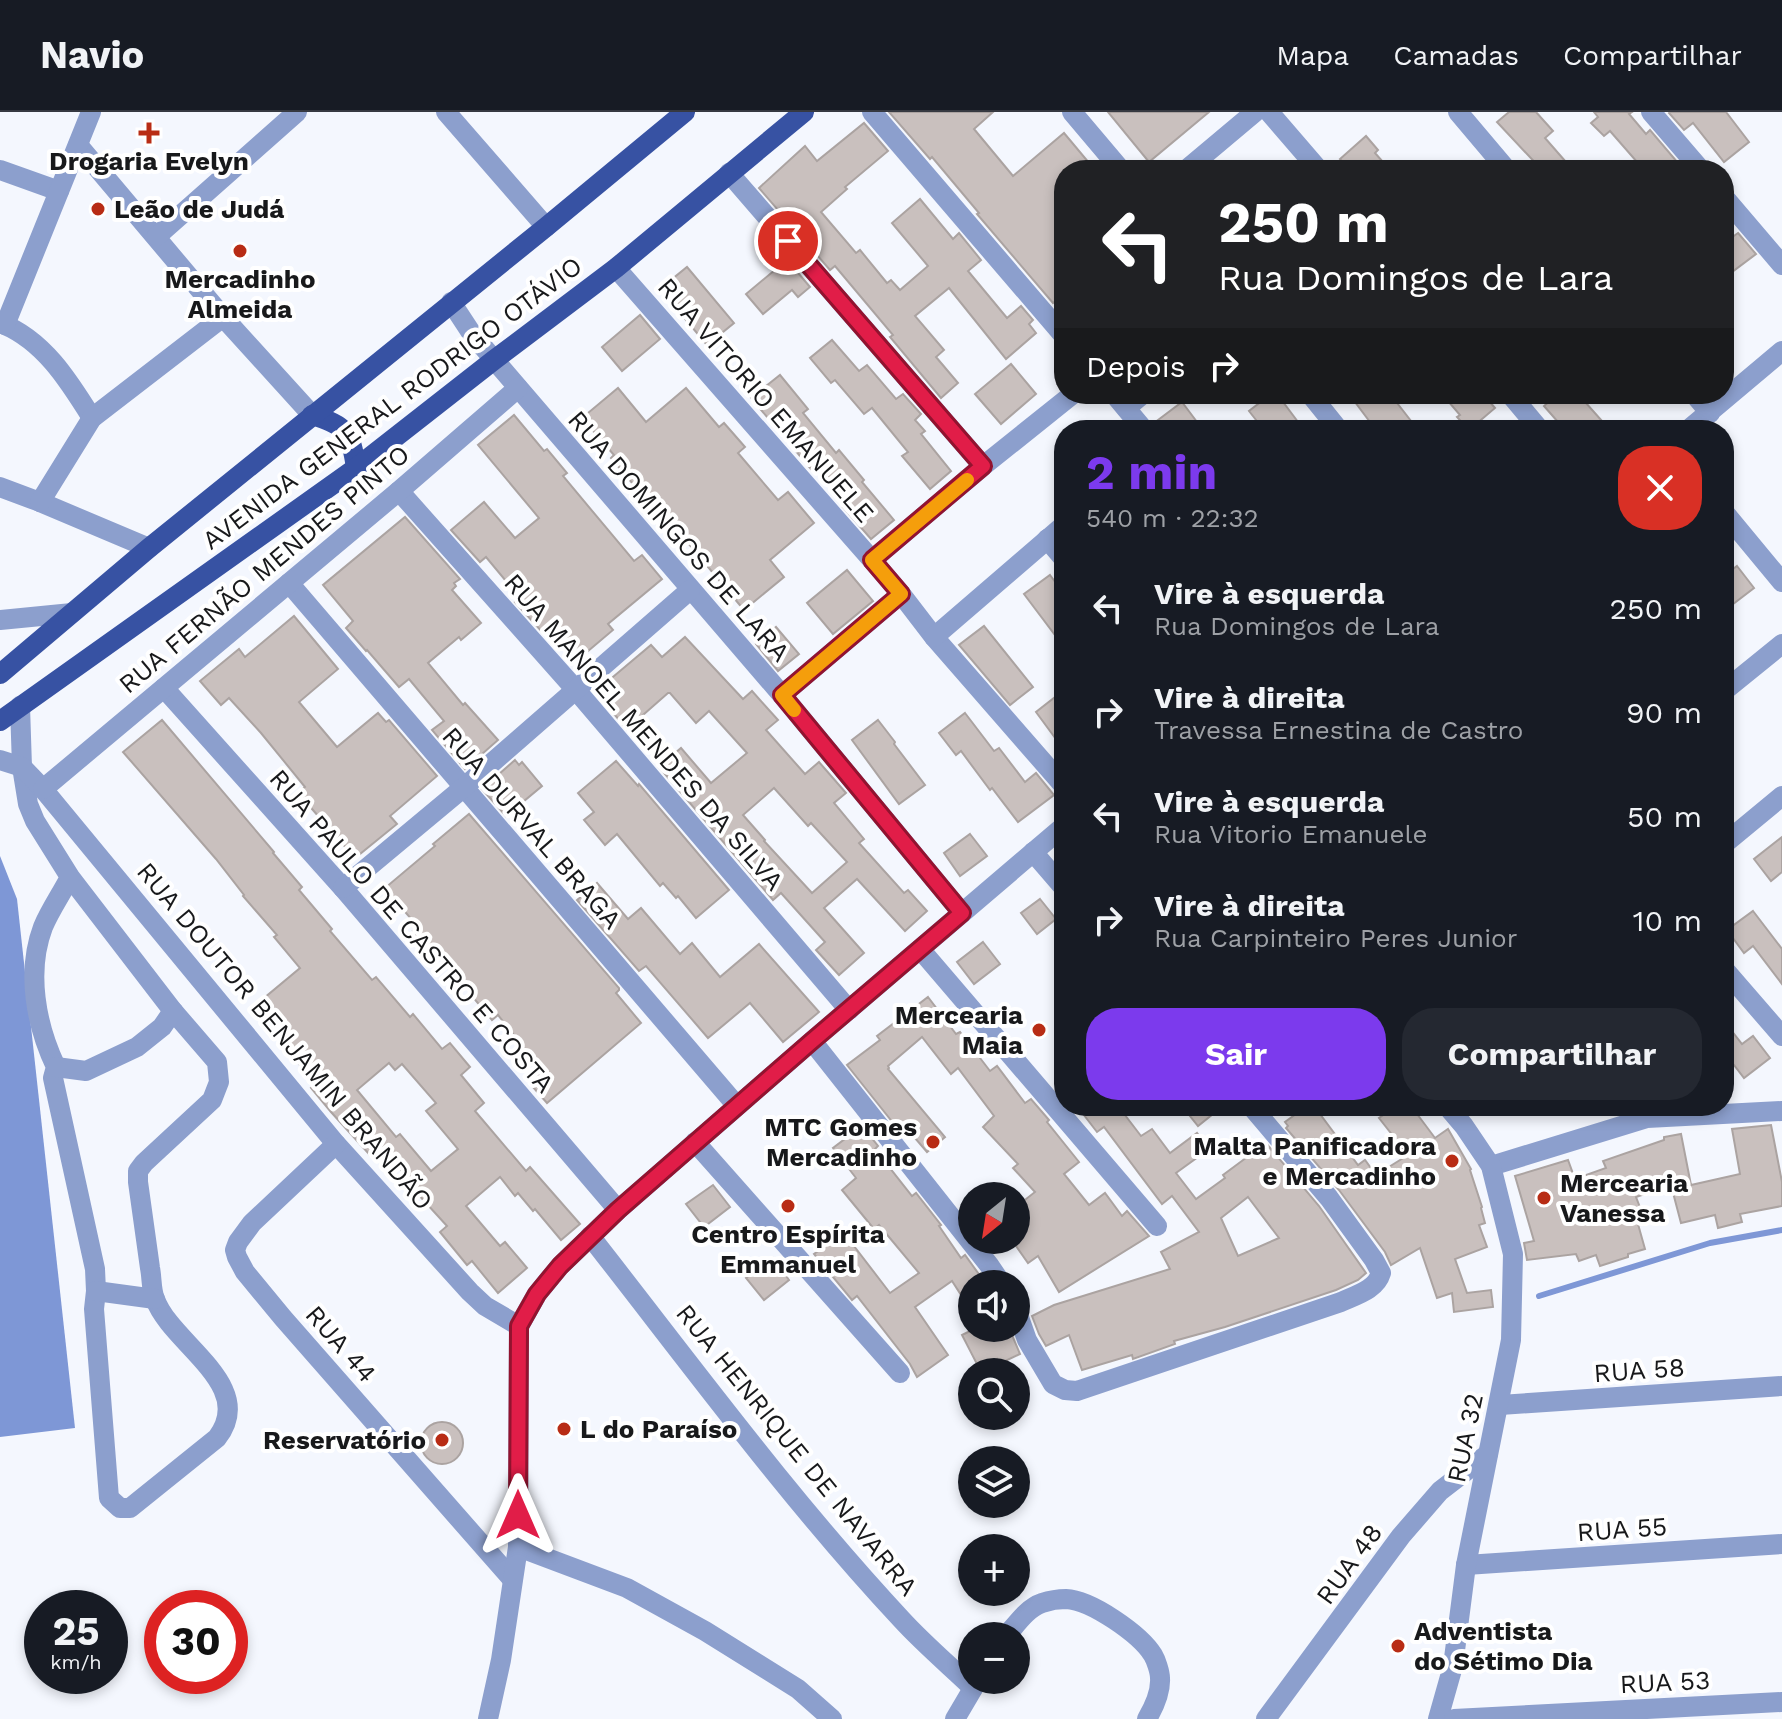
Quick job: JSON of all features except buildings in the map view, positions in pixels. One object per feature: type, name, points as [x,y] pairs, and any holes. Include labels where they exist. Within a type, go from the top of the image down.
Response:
[{"type":"main road","name":"AVENIDA GENERAL RODRIGO OTÁVIO","points":[[0,674],[149,548],[685,112]]},
{"type":"main road","name":"AVENIDA GENERAL RODRIGO OTÁVIO","points":[[0,721],[356,468],[616,268],[804,112]]},
{"type":"main road","points":[[312,415],[335,422],[346,432],[356,468]]},
{"type":"street","points":[[91,112],[3,324],[36,345],[55,364],[92,418]]},
{"type":"street","points":[[157,236],[297,112]]},
{"type":"street","points":[[446,112],[546,227]]},
{"type":"street","points":[[872,112],[1054,324]]},
{"type":"street","points":[[1072,112],[1113,160]]},
{"type":"street","points":[[1198,160],[1255,112]]},
{"type":"street","points":[[1269,112],[1310,160]]},
{"type":"street","points":[[1458,112],[1499,160]]},
{"type":"street","points":[[1651,112],[1692,160]]},
{"type":"street","points":[[78,145],[223,317],[312,415]]},
{"type":"street","points":[[0,170],[59,191]]},
{"type":"street","points":[[729,173],[983,466]]},
{"type":"street","points":[[1734,209],[1782,265]]},
{"type":"street","name":"RUA VITORIO EMANUELE","points":[[616,268],[872,560],[934,637],[1054,775]]},
{"type":"street","name":"RUA DOMINGOS DE LARA","points":[[451,302],[472,334],[782,695],[962,913]]},
{"type":"street","points":[[40,502],[92,418],[223,317]]},
{"type":"street","points":[[1734,393],[1782,352]]},
{"type":"street","name":"RUA FERNÃO MENDES PINTO","points":[[43,789],[518,388]]},
{"type":"street","points":[[872,560],[1060,404]]},
{"type":"street","points":[[1122,404],[1136,420]]},
{"type":"street","points":[[1318,404],[1331,420]]},
{"type":"street","points":[[1518,404],[1532,420]]},
{"type":"street","points":[[1702,404],[1710,413]]},
{"type":"street","points":[[1701,420],[1721,404]]},
{"type":"street","points":[[0,487],[149,548]]},
{"type":"street","name":"RUA MANOEL MENDES DA SILVA","points":[[399,491],[576,690],[849,1010]]},
{"type":"street","points":[[1734,524],[1782,582]]},
{"type":"street","points":[[934,637],[1054,533]]},
{"type":"street","points":[[1047,539],[1054,547]]},
{"type":"street","name":"RUA DURVAL BRAGA","points":[[289,583],[737,1106]]},
{"type":"street","points":[[343,888],[690,590]]},
{"type":"street","points":[[782,695],[901,594]]},
{"type":"street","points":[[0,620],[72,613]]},
{"type":"street","points":[[1734,683],[1782,644]]},
{"type":"street","name":"RUA PAULO DE CASTRO E COSTA","points":[[164,688],[343,888],[618,1210]]},
{"type":"street","points":[[20,706],[22,767],[31,813],[70,877],[173,1011],[217,1062],[219,1082],[212,1100],[138,1171],[155,1299],[176,1333],[214,1372],[228,1399],[226,1426],[217,1438],[130,1508],[120,1508],[109,1498],[94,1309],[95,1269],[53,1078],[56,1067],[45,1044],[37,1012],[35,966],[43,927],[70,877]]},
{"type":"street","name":"RUA DOUTOR BENJAMIN BRANDÃO","points":[[0,760],[22,767],[43,789],[336,1144],[470,1292],[485,1306],[519,1326]]},
{"type":"street","points":[[1734,836],[1782,796]]},
{"type":"street","points":[[488,1719],[501,1660],[518,1547],[519,1326],[537,1294],[560,1266],[618,1210],[1054,834]]},
{"type":"street","points":[[1033,852],[1054,876]]},
{"type":"street","points":[[920,949],[1054,1106]]},
{"type":"street","points":[[1734,981],[1782,1036]]},
{"type":"street","points":[[56,1067],[86,1071],[137,1047],[162,1027],[173,1011]]},
{"type":"street","points":[[812,1041],[992,1270]]},
{"type":"street","points":[[1734,1111],[1782,1111]]},
{"type":"street","points":[[1063,1116],[1157,1226]]},
{"type":"street","points":[[1028,1342],[1053,1384],[1077,1391],[1341,1302],[1365,1292],[1378,1282],[1381,1273],[1374,1260],[1329,1198],[1259,1116]]},
{"type":"street","name":"RUA 32","points":[[1438,1719],[1453,1666],[1466,1565],[1511,1340],[1513,1254],[1491,1166],[1456,1116]]},
{"type":"street","points":[[1491,1166],[1631,1116]]},
{"type":"street","points":[[695,1142],[900,1373]]},
{"type":"street","name":"RUA 44","points":[[336,1144],[252,1223],[235,1250],[237,1257],[245,1272],[283,1318],[512,1579]]},
{"type":"street","name":"RUA HENRIQUE DE NAVARRA","points":[[590,1236],[844,1555],[904,1623],[958,1669]]},
{"type":"street","points":[[96,1291],[155,1299]]},
{"type":"street","name":"RUA 58","points":[[1500,1405],[1782,1386]]},
{"type":"street","name":"RUA 48","points":[[1266,1719],[1401,1536],[1440,1491],[1488,1454]]},
{"type":"street","name":"RUA 55","points":[[1466,1565],[1782,1544]]},
{"type":"street","points":[[518,1547],[627,1588],[705,1631],[798,1689],[832,1719]]},
{"type":"street","points":[[1018,1622],[1041,1603],[1066,1599],[1087,1605],[1141,1641],[1155,1657],[1160,1678],[1156,1701],[1147,1719]]},
{"type":"street","points":[[955,1719],[970,1694]]},
{"type":"street","name":"RUA 53","points":[[1454,1719],[1782,1702]]},
{"type":"water","points":[[0,856],[17,899],[75,1428],[0,1437]]},
{"type":"waterway","points":[[1539,1296],[1710,1243],[1782,1230]]},
{"type":"slow traffic","points":[[794,710],[782,695],[901,594],[872,560],[967,480]]},
{"type":"place","name":"Drogaria Evelyn","points":[[149,133]]},
{"type":"place","name":"Leão de Judá","points":[[98,209]]},
{"type":"place","name":"Mercadinho Almeida","points":[[240,251]]},
{"type":"place","name":"Mercearia Maia","points":[[1039,1030]]},
{"type":"place","name":"MTC Gomes Mercadinho","points":[[933,1142]]},
{"type":"place","name":"Malta Panificadora e Mercadinho","points":[[1452,1161]]},
{"type":"place","name":"Mercearia Vanessa","points":[[1544,1198]]},
{"type":"place","name":"Centro Espírita Emmanuel","points":[[788,1206]]},
{"type":"place","name":"L do Paraíso","points":[[564,1429]]},
{"type":"place","name":"Reservatório","points":[[442,1440]]},
{"type":"place","name":"Adventista do Sétimo Dia","points":[[1398,1646]]},
{"type":"route","points":[[518,1515],[519,1326],[537,1294],[560,1266],[618,1210],[962,913],[782,695],[901,594],[872,560],[983,466],[788,241]]}]
